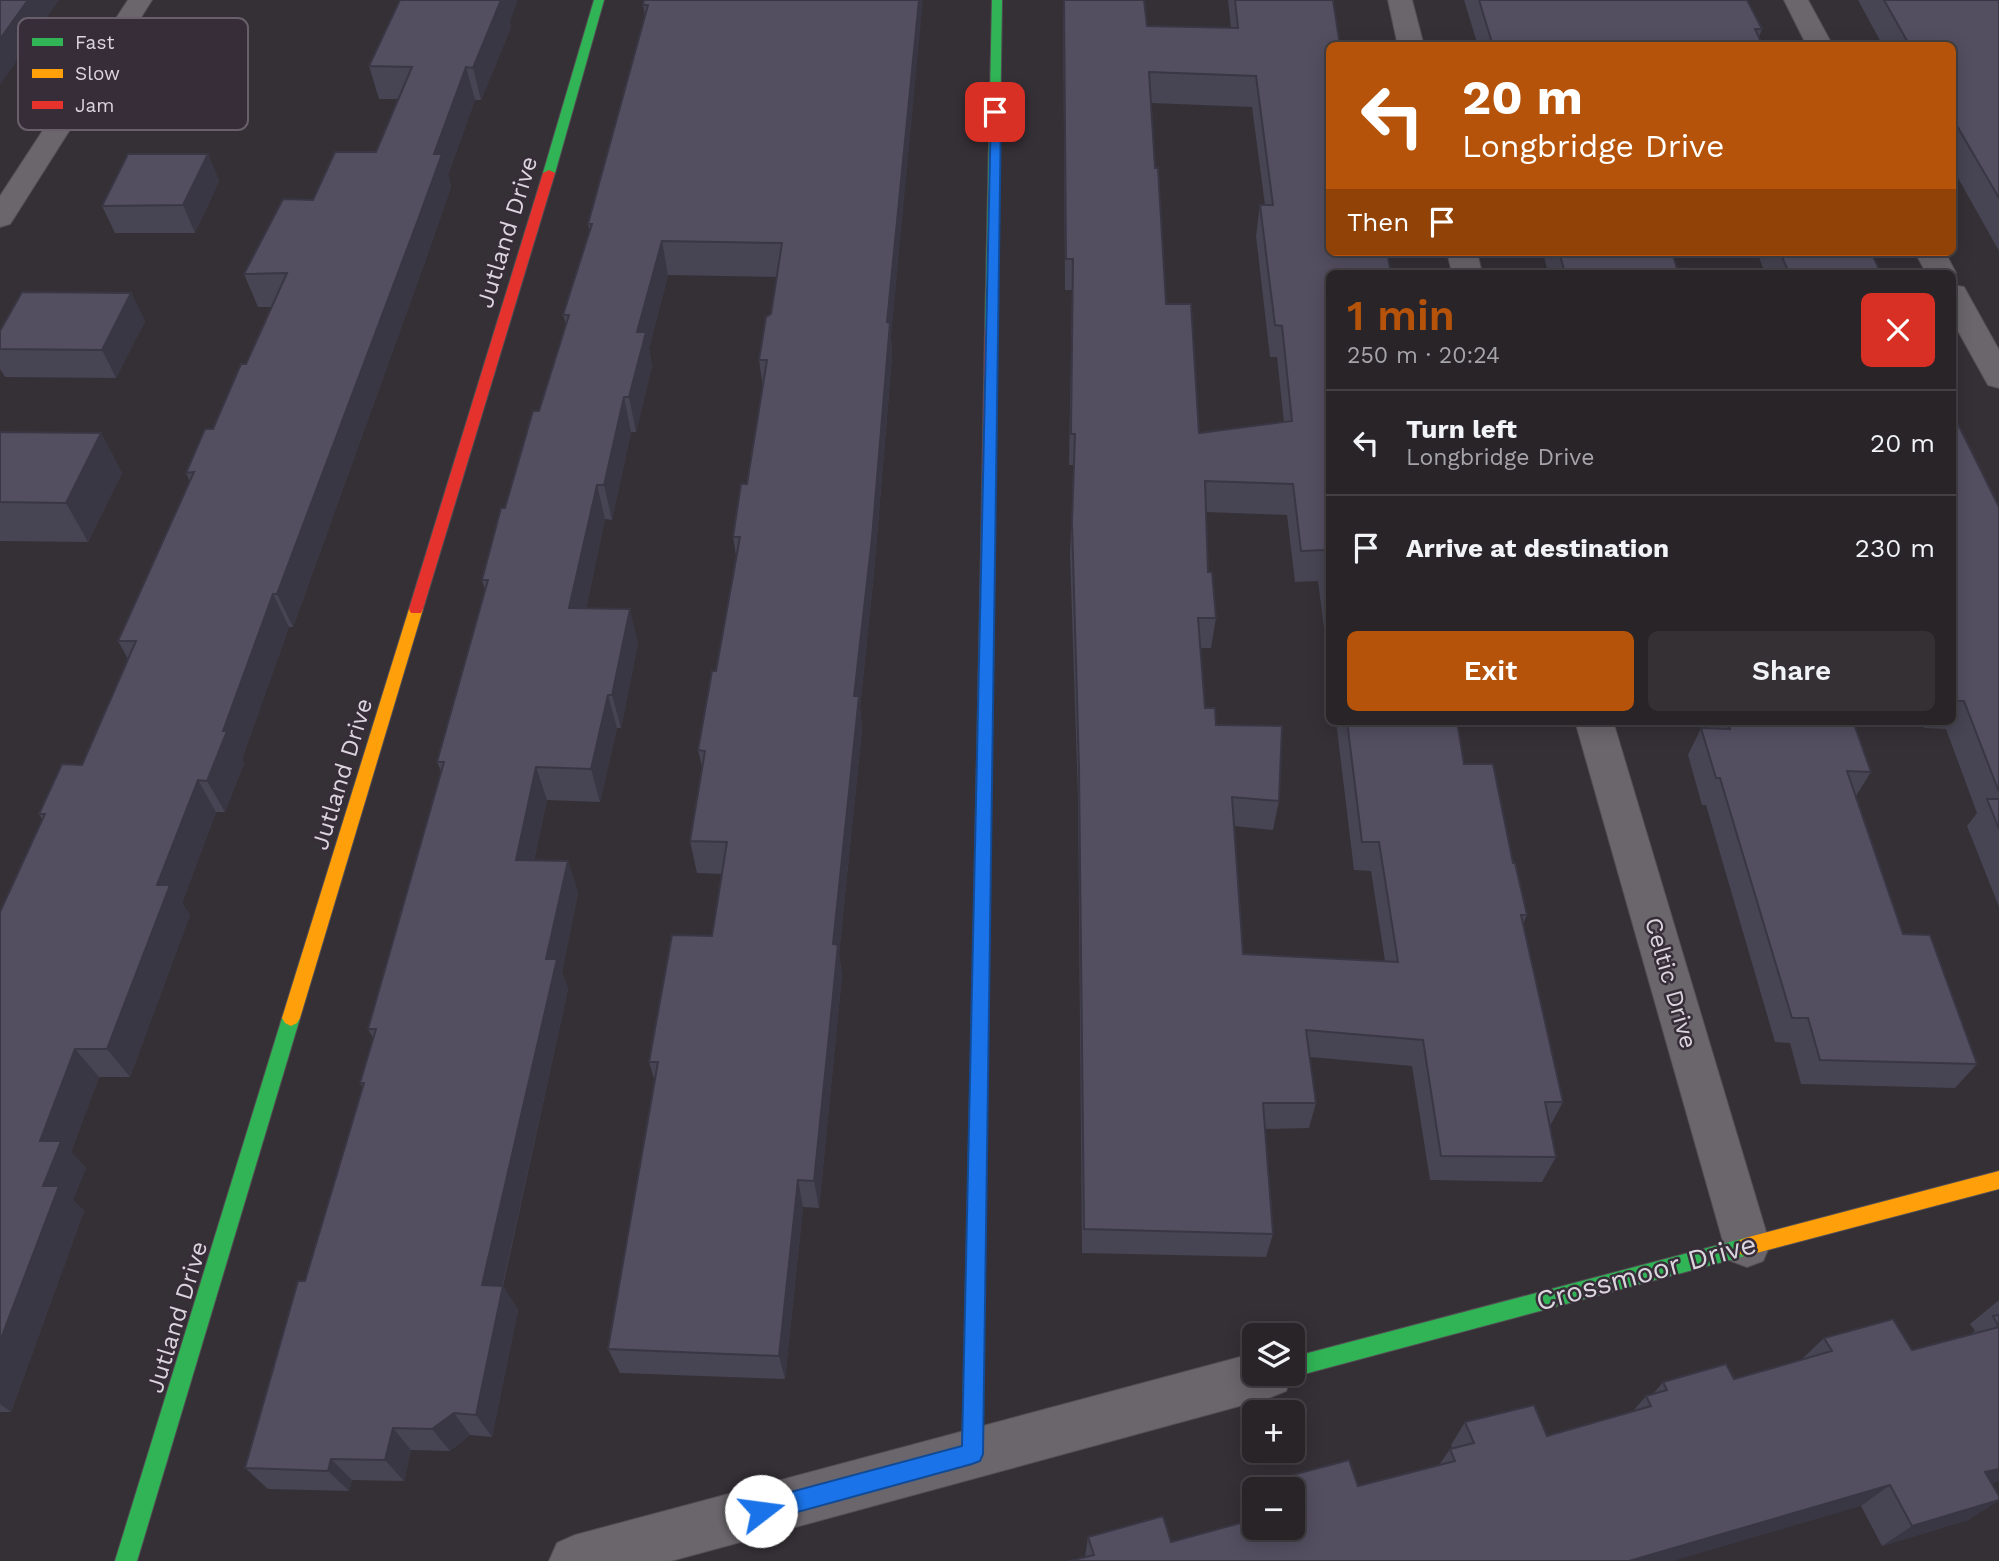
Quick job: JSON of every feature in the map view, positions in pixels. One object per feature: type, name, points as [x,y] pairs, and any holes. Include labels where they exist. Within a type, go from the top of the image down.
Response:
[{"type":"street","points":[[128,18],[140,0]]},
{"type":"street","name":"Jutland Drive","points":[[126,1561],[563,128],[599,0]]},
{"type":"street","points":[[972,1454],[997,0]]},
{"type":"street","points":[[1400,0],[1410,42]]},
{"type":"street","points":[[1796,0],[1818,42]]},
{"type":"street","points":[[0,218],[57,130]]},
{"type":"street","points":[[1956,300],[1999,379]]},
{"type":"street","name":"Celtic Drive","points":[[1595,725],[1747,1245]]},
{"type":"street","name":"Crossmoor Drive","points":[[1305,1364],[1999,1180]]},
{"type":"street","points":[[575,1561],[1242,1381]]},
{"type":"building","points":[[0,0],[28,0],[0,39]]},
{"type":"building","points":[[400,0],[501,0],[473,68],[466,67],[434,154],[442,154],[277,594],[273,594],[223,731],[227,731],[207,781],[198,780],[157,885],[170,885],[107,1049],[75,1049],[40,1141],[61,1141],[43,1186],[59,1186],[0,1341],[0,912],[45,814],[39,814],[62,764],[82,765],[136,641],[118,641],[194,472],[186,473],[205,429],[213,429],[241,364],[246,364],[287,273],[244,274],[283,199],[313,200],[335,152],[376,152],[412,67],[369,66]]},
{"type":"building","points":[[644,0],[919,0],[887,322],[890,323],[872,538],[854,696],[859,696],[833,944],[838,945],[814,1181],[798,1180],[779,1356],[608,1349],[658,1062],[649,1062],[672,935],[712,936],[727,842],[690,841],[705,751],[698,750],[712,671],[716,671],[740,537],[733,537],[741,484],[747,484],[767,360],[759,360],[766,317],[771,314],[782,243],[662,241],[637,332],[646,332],[629,397],[624,397],[604,485],[597,485],[569,608],[630,609],[612,695],[608,695],[591,769],[536,767],[516,860],[568,861],[546,959],[557,959],[482,1285],[503,1286],[476,1415],[454,1413],[432,1429],[393,1428],[385,1460],[331,1459],[328,1471],[245,1468],[298,1281],[305,1281],[364,1083],[360,1083],[376,1029],[368,1029],[444,762],[437,762],[488,580],[482,580],[501,508],[505,508],[533,411],[539,411],[569,315],[563,315],[592,224],[588,224],[648,5],[643,5]]},
{"type":"building","points":[[1064,0],[1144,0],[1147,26],[1238,28],[1235,0],[1333,0],[1339,42],[1326,42],[1326,256],[1388,256],[1390,270],[1326,270],[1326,558],[1325,550],[1301,551],[1293,484],[1205,481],[1208,572],[1212,572],[1216,618],[1198,618],[1205,708],[1215,708],[1216,725],[1282,726],[1279,801],[1232,797],[1243,954],[1398,962],[1379,842],[1362,842],[1347,725],[1458,725],[1464,764],[1493,764],[1513,863],[1527,915],[1521,915],[1563,1102],[1545,1102],[1556,1157],[1441,1156],[1423,1040],[1306,1030],[1316,1103],[1263,1103],[1273,1234],[1084,1229],[1079,768],[1072,522],[1075,434],[1071,434],[1073,259],[1066,259]],"holes":[[[1149,72],[1256,76],[1273,205],[1260,205],[1275,325],[1282,326],[1292,421],[1199,433],[1191,304],[1166,304]]]},
{"type":"building","points":[[1479,0],[1747,0],[1762,29],[1755,29],[1761,42],[1492,42]]},
{"type":"building","points":[[1884,0],[1999,0],[1999,198],[1956,124],[1956,42],[1908,42]]},
{"type":"building","points":[[128,154],[208,154],[183,205],[102,206]]},
{"type":"building","points":[[1560,256],[1673,256],[1677,268],[1686,270],[1564,270]]},
{"type":"building","points":[[1782,256],[1873,256],[1880,270],[1788,270]]},
{"type":"building","points":[[22,292],[131,293],[102,350],[0,349],[0,331]]},
{"type":"building","points":[[1956,420],[1999,507],[1999,792],[1964,701],[1956,701]]},
{"type":"building","points":[[0,432],[101,433],[66,503],[0,502]]},
{"type":"building","points":[[1728,725],[1854,725],[1871,772],[1847,771],[1903,934],[1930,935],[1977,1064],[1820,1060],[1808,1018],[1792,1018],[1720,778],[1716,778],[1701,728],[1730,729]]},
{"type":"building","points":[[1987,799],[1999,799],[1999,829]]},
{"type":"building","points":[[1999,1315],[1999,1327],[1993,1316]]},
{"type":"building","points":[[1893,1319],[1912,1350],[1999,1327],[1999,1469],[1985,1472],[1999,1500],[1912,1526],[1890,1485],[1629,1561],[1069,1561],[1094,1555],[1088,1537],[1163,1516],[1171,1542],[1242,1523],[1242,1540],[1305,1540],[1305,1477],[1285,1477],[1349,1460],[1358,1486],[1455,1461],[1450,1449],[1474,1443],[1465,1422],[1534,1405],[1547,1436],[1651,1406],[1646,1396],[1667,1390],[1663,1382],[1726,1364],[1734,1379],[1832,1351],[1824,1338]]},
{"type":"traffic: fast","points":[[549,173],[599,0]]},
{"type":"traffic: fast","points":[[991,330],[997,0]]},
{"type":"traffic: fast","points":[[981,954],[987,604]]},
{"type":"traffic: fast","points":[[126,1561],[291,1018]]},
{"type":"traffic: fast","points":[[1305,1364],[1745,1247]]},
{"type":"traffic: slow","points":[[291,1018],[416,609]]},
{"type":"traffic: slow","points":[[972,1454],[981,954]]},
{"type":"traffic: slow","points":[[1745,1247],[1999,1180]]},
{"type":"traffic: jam","points":[[416,609],[549,173]]},
{"type":"traffic: jam","points":[[987,604],[991,330]]},
{"type":"route","points":[[761,1511],[972,1454],[995,112]]}]
